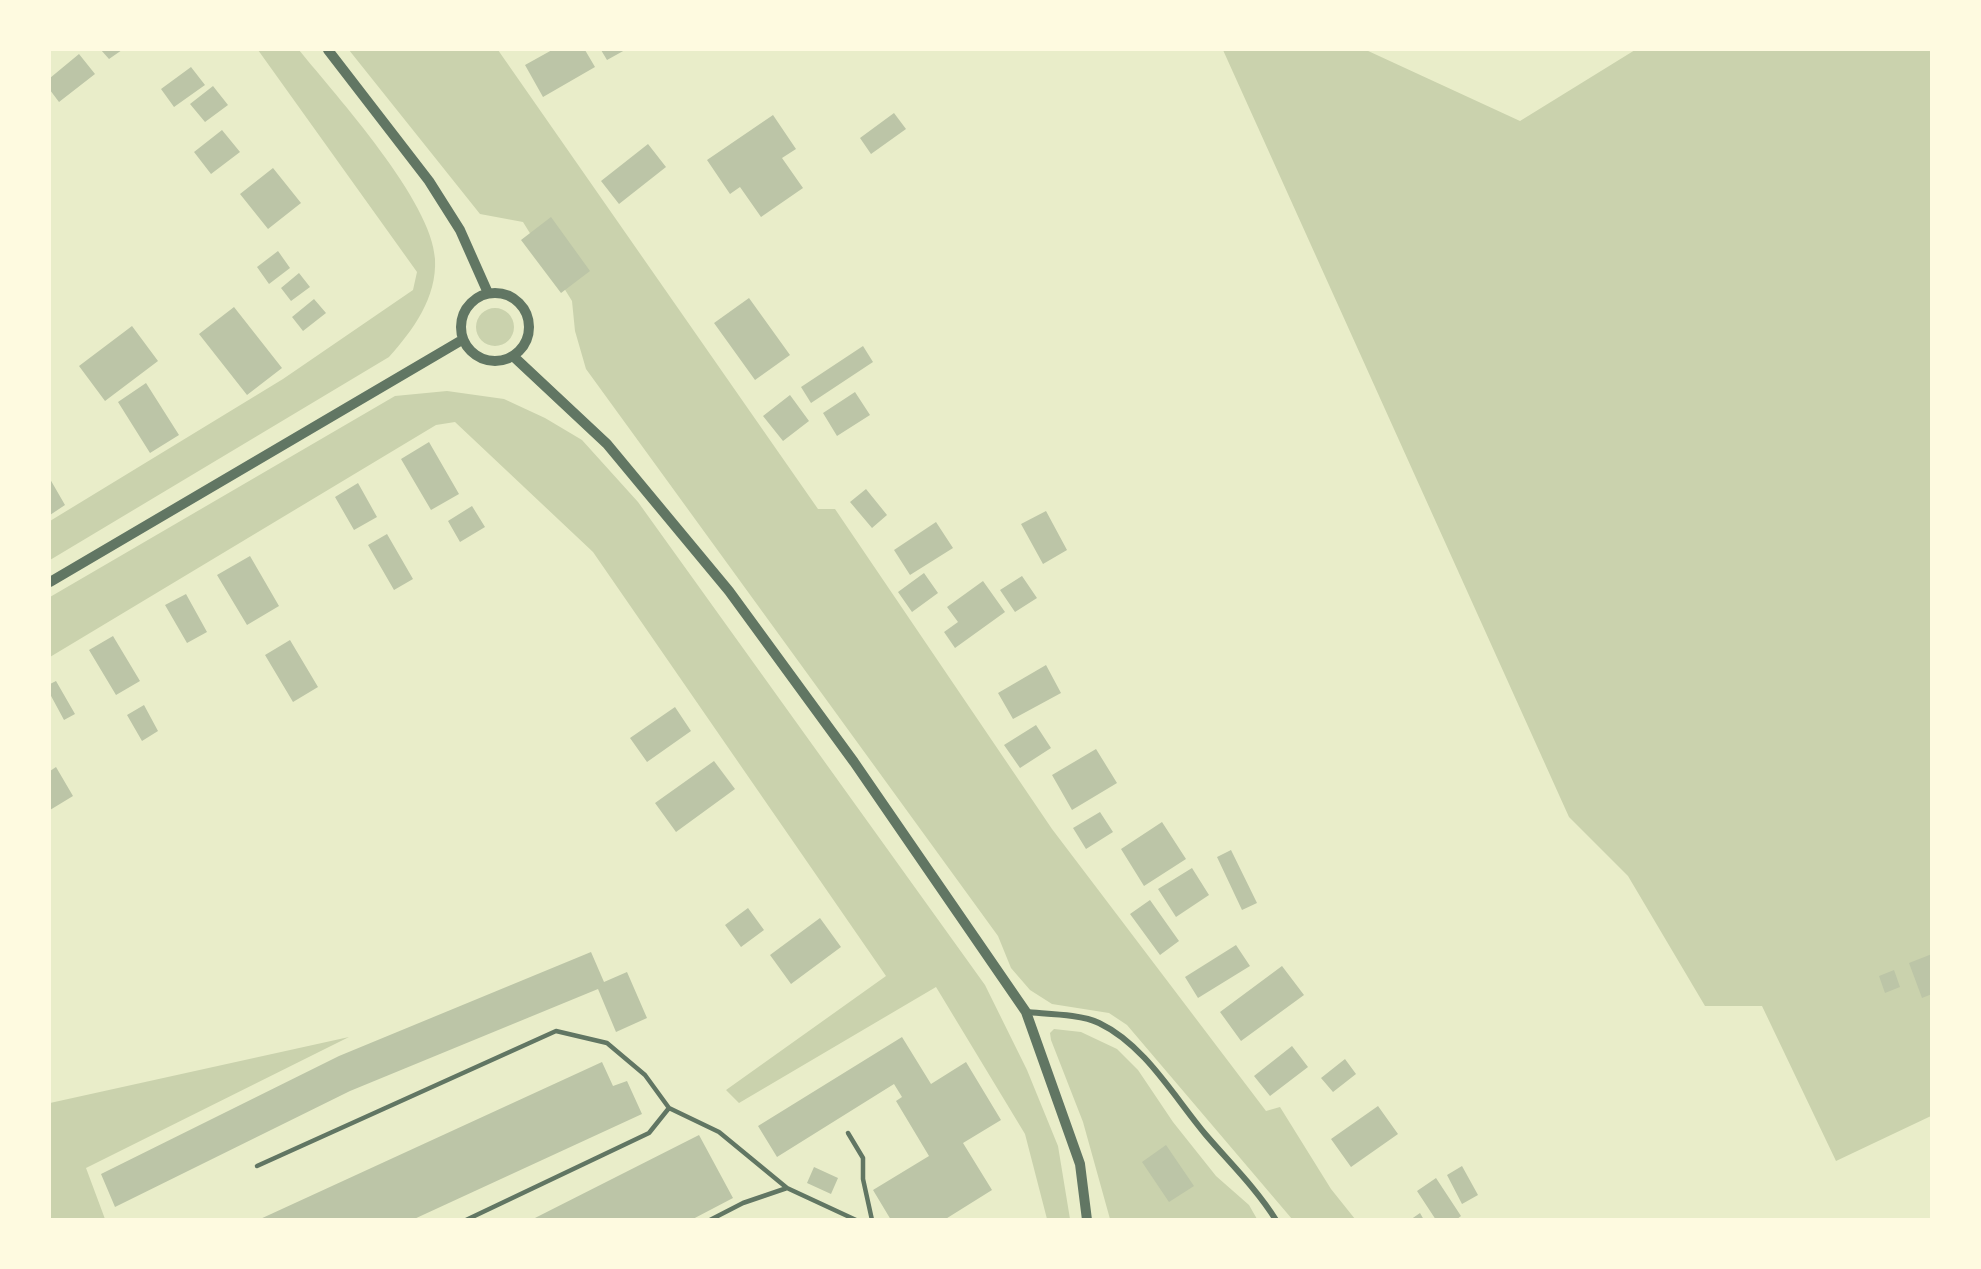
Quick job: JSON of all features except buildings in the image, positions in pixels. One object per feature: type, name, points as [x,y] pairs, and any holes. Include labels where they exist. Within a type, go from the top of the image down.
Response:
[{"type":"street","points":[[328,50],[429,181],[460,230],[488,293]]},
{"type":"street","points":[[488,293],[512,296],[527,314],[528,338],[522,349],[502,361],[490,361],[469,350],[462,340],[460,328],[465,310],[477,297],[488,293]]},
{"type":"street","points":[[50,582],[462,340]]},
{"type":"street","points":[[513,356],[607,444],[729,591],[854,762],[1026,1012],[1080,1164],[1088,1220]]},
{"type":"street","points":[[1026,1012],[1097,1022],[1119,1035],[1142,1056],[1207,1136],[1260,1194],[1276,1220]]},
{"type":"lane","points":[[256,1166],[556,1031],[607,1043],[645,1075],[669,1108],[719,1132],[787,1188],[856,1220]]},
{"type":"lane","points":[[466,1220],[649,1132],[669,1108]]},
{"type":"lane","points":[[848,1133],[863,1158],[863,1179],[872,1220]]},
{"type":"lane","points":[[710,1220],[742,1203],[787,1188]]},
{"type":"green space","points":[[258,50],[299,50],[358,121],[401,180],[418,208],[430,235],[435,259],[435,273],[428,300],[407,336],[389,357],[50,560],[50,521],[283,379],[413,290],[417,272]]},
{"type":"green space","points":[[349,50],[498,50],[818,509],[835,509],[1052,829],[1266,1111],[1280,1107],[1331,1189],[1355,1219],[1292,1219],[1127,1025],[1109,1013],[1052,1004],[1030,990],[1011,968],[998,936],[586,369],[575,331],[572,301],[523,222],[480,214]]},
{"type":"green space","points":[[1223,50],[1366,50],[1520,121],[1635,50],[1931,50],[1931,1116],[1836,1161],[1762,1006],[1705,1006],[1628,876],[1569,817]]},
{"type":"green space","points":[[495,308],[509,313],[514,327],[509,341],[495,346],[481,341],[476,327],[481,313]]},
{"type":"green space","points":[[447,391],[504,399],[545,418],[582,440],[638,502],[985,985],[1027,1070],[1058,1146],[1070,1219],[1047,1219],[1025,1134],[936,987],[739,1103],[726,1090],[886,976],[593,552],[455,422],[436,425],[50,657],[50,597],[395,396]]},
{"type":"green space","points":[[1054,1029],[1081,1032],[1117,1049],[1138,1070],[1173,1122],[1216,1176],[1249,1205],[1257,1219],[1110,1219],[1083,1122],[1051,1040],[1050,1033]]},
{"type":"green space","points":[[349,1037],[86,1168],[105,1219],[50,1219],[50,1103]]}]
